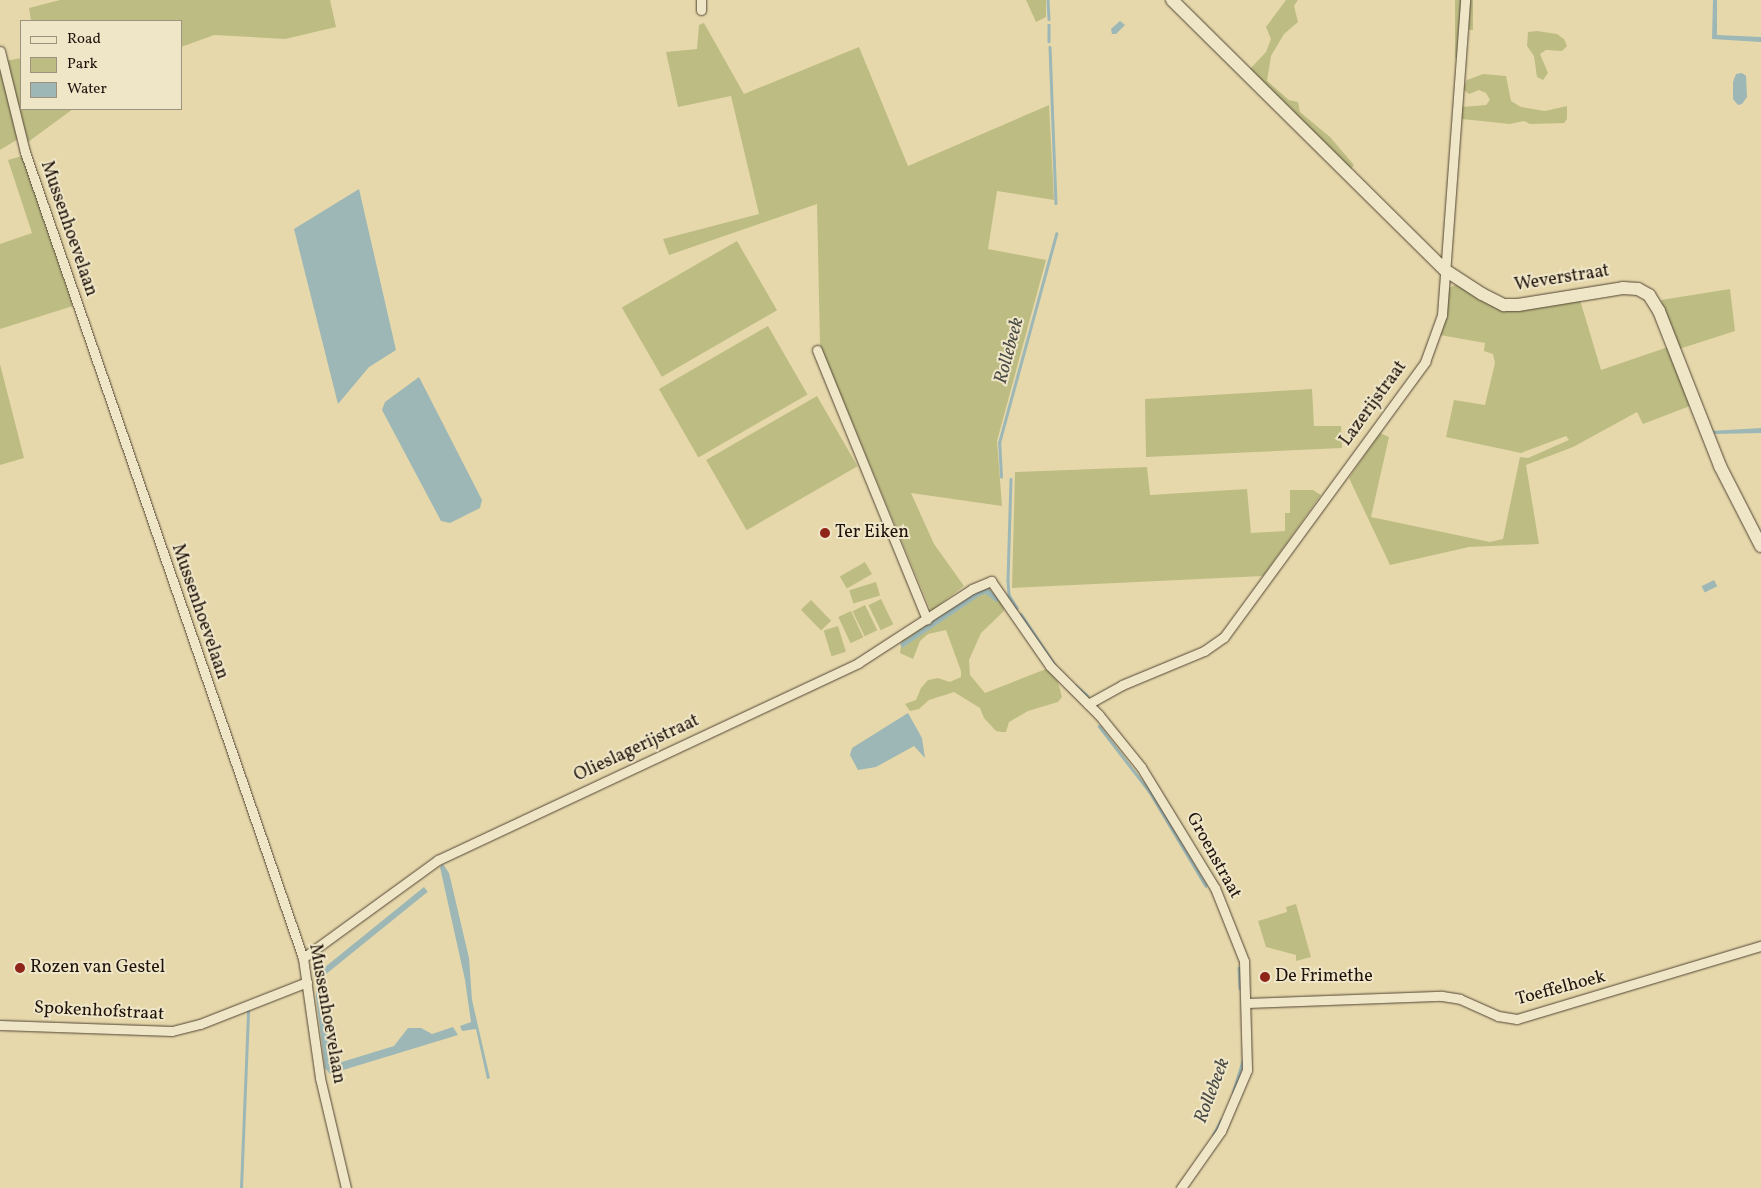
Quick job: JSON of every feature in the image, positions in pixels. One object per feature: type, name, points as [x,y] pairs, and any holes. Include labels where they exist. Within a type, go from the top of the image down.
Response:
[{"type":"street","points":[[701,0],[702,10]]},
{"type":"street","name":"Weverstraat","points":[[1172,0],[1445,270],[1504,305],[1518,306],[1623,288],[1638,289],[1649,295],[1659,311],[1720,466],[1761,546]]},
{"type":"street","name":"Lazerijstraat","points":[[1088,704],[1122,684],[1204,651],[1224,637],[1425,362],[1442,316],[1465,0]]},
{"type":"street","name":"Mussenhoevelaan","points":[[0,51],[25,152],[303,958],[320,1078],[346,1188]]},
{"type":"street","points":[[817,350],[927,619]]},
{"type":"street","name":"Olieslagerijstraat","points":[[303,958],[438,860],[858,662],[972,589],[991,581]]},
{"type":"street","name":"Groenstraat","points":[[991,581],[1050,666],[1088,704],[1141,767],[1215,888],[1244,961],[1247,1003],[1247,1070],[1221,1131],[1182,1188]]},
{"type":"street","name":"Toeffelhoek","points":[[1247,1003],[1442,996],[1517,1020],[1761,946]]},
{"type":"street","name":"Spokenhofstraat","points":[[0,1025],[172,1031],[200,1024],[307,982]]},
{"type":"green space","points":[[60,0],[330,0],[336,27],[285,39],[214,35],[182,47],[182,20],[31,20],[29,8]]},
{"type":"green space","points":[[1026,0],[1046,0],[1046,17],[1036,22]]},
{"type":"green space","points":[[1286,0],[1298,0],[1294,6],[1298,22],[1284,34],[1271,56],[1267,81],[1289,100],[1298,102],[1300,112],[1330,137],[1354,165],[1349,171],[1250,69],[1266,52],[1271,39],[1266,27]]},
{"type":"green space","points":[[1455,0],[1461,0],[1461,58],[1455,58]]},
{"type":"green space","points":[[1469,0],[1473,0],[1473,30],[1469,30]]},
{"type":"green space","points":[[704,23],[744,94],[859,47],[908,166],[1049,105],[1054,200],[997,191],[988,249],[1046,260],[997,441],[1002,506],[911,493],[934,544],[964,586],[931,611],[820,345],[817,204],[669,255],[663,239],[759,214],[731,96],[678,107],[666,52],[697,49],[699,25]]},
{"type":"green space","points":[[1537,31],[1557,34],[1564,39],[1567,46],[1562,51],[1546,50],[1540,54],[1548,73],[1543,80],[1537,77],[1534,56],[1527,46],[1528,32]]},
{"type":"green space","points":[[20,58],[20,110],[72,110],[28,142],[5,61]]},
{"type":"green space","points":[[0,64],[18,139],[0,150]]},
{"type":"green space","points":[[1483,74],[1506,76],[1511,101],[1521,107],[1545,111],[1567,106],[1567,119],[1564,123],[1530,124],[1524,121],[1510,124],[1462,119],[1459,113],[1462,107],[1486,105],[1490,100],[1486,93],[1479,90],[1469,94],[1463,89],[1467,80]]},
{"type":"green space","points":[[22,156],[73,306],[0,329],[0,244],[32,233],[8,160]]},
{"type":"green space","points":[[737,241],[777,310],[662,377],[622,308]]},
{"type":"green space","points":[[1457,284],[1507,309],[1580,300],[1601,370],[1668,347],[1690,406],[1643,424],[1637,412],[1573,447],[1526,465],[1539,544],[1469,547],[1390,565],[1349,478],[1380,433],[1389,437],[1371,517],[1490,542],[1503,539],[1520,457],[1528,458],[1569,440],[1566,436],[1521,453],[1446,437],[1454,400],[1485,405],[1495,363],[1493,354],[1484,351],[1485,343],[1440,335],[1446,318],[1447,289]]},
{"type":"green space","points":[[1730,289],[1735,331],[1679,349],[1661,300]]},
{"type":"green space","points":[[768,326],[808,394],[698,457],[659,389]]},
{"type":"green space","points":[[0,364],[24,458],[0,465]]},
{"type":"green space","points":[[1312,389],[1314,426],[1341,426],[1342,448],[1146,457],[1145,399]]},
{"type":"green space","points":[[817,396],[858,466],[747,530],[706,460]]},
{"type":"green space","points":[[1147,467],[1150,495],[1247,489],[1251,533],[1285,531],[1285,513],[1290,513],[1290,490],[1313,490],[1321,495],[1263,576],[1012,588],[1015,472]]},
{"type":"green space","points":[[865,562],[872,574],[847,589],[840,576]]},
{"type":"green space","points":[[876,582],[880,595],[853,604],[849,590]]},
{"type":"green space","points":[[989,588],[1002,602],[1004,611],[981,633],[969,660],[970,675],[985,693],[1046,669],[1058,682],[1062,697],[1058,702],[1028,711],[1009,722],[1006,732],[996,731],[984,718],[980,708],[954,692],[929,700],[919,709],[910,711],[905,704],[916,700],[921,688],[928,680],[938,678],[950,682],[961,677],[961,671],[946,630],[928,634],[920,641],[913,659],[900,653],[902,639],[978,589]]},
{"type":"green space","points":[[881,599],[893,624],[881,630],[868,605]]},
{"type":"green space","points":[[811,600],[831,621],[821,631],[801,610]]},
{"type":"green space","points":[[865,605],[877,630],[865,636],[852,611]]},
{"type":"green space","points":[[851,611],[863,637],[851,643],[838,617]]},
{"type":"green space","points":[[838,626],[846,652],[832,656],[824,630]]},
{"type":"green space","points":[[1296,904],[1311,957],[1296,961],[1296,955],[1266,947],[1258,921],[1287,912],[1286,907]]},
{"type":"water","points":[[1713,0],[1717,0],[1717,35],[1761,37],[1761,42],[1712,39]]},
{"type":"water","points":[[1120,21],[1125,25],[1116,34],[1112,34],[1111,29]]},
{"type":"water","points":[[1742,73],[1746,76],[1747,97],[1742,104],[1738,105],[1733,99],[1733,82],[1736,74]]},
{"type":"water","points":[[359,189],[396,350],[369,367],[338,404],[294,229]]},
{"type":"water","points":[[419,377],[482,500],[480,508],[450,523],[441,521],[382,410],[385,402]]},
{"type":"water","points":[[1761,428],[1761,433],[1716,434],[1710,431]]},
{"type":"water","points":[[1714,580],[1717,586],[1705,593],[1702,586]]},
{"type":"water","points":[[989,589],[999,600],[996,602],[986,594],[981,595],[902,648],[900,644],[933,621],[978,591]]},
{"type":"water","points":[[908,713],[922,738],[925,758],[914,746],[876,767],[858,770],[850,755],[852,748]]},
{"type":"water","points":[[443,864],[449,873],[469,958],[472,1000],[490,1078],[487,1079],[476,1029],[462,1031],[460,1026],[471,1022],[465,980],[440,867]]},
{"type":"water","points":[[424,887],[428,892],[324,976],[320,971]]},
{"type":"water","points":[[321,988],[332,1065],[394,1046],[408,1028],[421,1028],[432,1034],[453,1027],[458,1035],[330,1074],[325,1068],[316,997],[316,989]]},
{"type":"waterway","name":"Rollebeek","points":[[1048,0],[1049,19]]},
{"type":"waterway","name":"Rollebeek","points":[[1049,25],[1049,41]]},
{"type":"waterway","name":"Rollebeek","points":[[1050,47],[1056,203]]},
{"type":"waterway","name":"Rollebeek","points":[[1001,477],[999,443],[1056,234]]},
{"type":"waterway","name":"Rollebeek","points":[[1011,479],[1008,580],[1009,595],[1017,608]]},
{"type":"waterway","name":"Rollebeek","points":[[1021,614],[1055,665]]},
{"type":"waterway","name":"Rollebeek","points":[[1075,685],[1087,695]]},
{"type":"waterway","name":"Rollebeek","points":[[1099,726],[1150,792],[1206,886]]},
{"type":"waterway","name":"Rollebeek","points":[[1239,968],[1240,988]]},
{"type":"waterway","points":[[241,1188],[248,1011]]},
{"type":"waterway","name":"Rollebeek","points":[[1233,1092],[1243,1059]]},
{"type":"waterway","name":"Rollebeek","points":[[1213,1135],[1221,1120]]},
{"type":"place","name":"Ter Eiken","points":[[825,533]]},
{"type":"place","name":"Rozen van Gestel","points":[[20,968]]},
{"type":"place","name":"De Frimethe","points":[[1265,977]]}]
